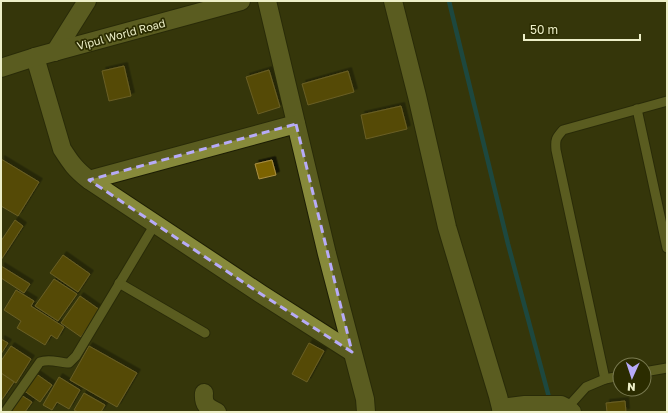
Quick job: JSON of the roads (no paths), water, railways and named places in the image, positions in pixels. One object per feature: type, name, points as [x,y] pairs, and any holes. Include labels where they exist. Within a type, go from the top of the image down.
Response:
[{"type":"street","points":[[55,52],[87,1]]},
{"type":"street","name":"Vipul World Road","points":[[1,68],[35,57],[241,1]]},
{"type":"street","points":[[267,1],[326,247],[365,399],[366,412]]},
{"type":"street","points":[[394,1],[447,227],[502,410],[548,408]]},
{"type":"street","points":[[35,57],[62,149],[76,170],[261,294],[352,352]]},
{"type":"street","points":[[89,180],[296,124]]},
{"type":"street","points":[[204,393],[205,405],[217,412]]},
{"type":"lane","points":[[605,379],[559,166],[555,141],[563,130],[667,101]]},
{"type":"lane","points":[[637,109],[667,244]]},
{"type":"lane","points":[[5,412],[40,362],[46,360],[69,363],[76,356],[155,224]]},
{"type":"lane","points":[[119,283],[205,333]]},
{"type":"lane","points":[[652,371],[667,368]]},
{"type":"lane","points":[[548,408],[586,387],[612,378]]},
{"type":"waterway","points":[[449,1],[508,244],[550,401]]}]
